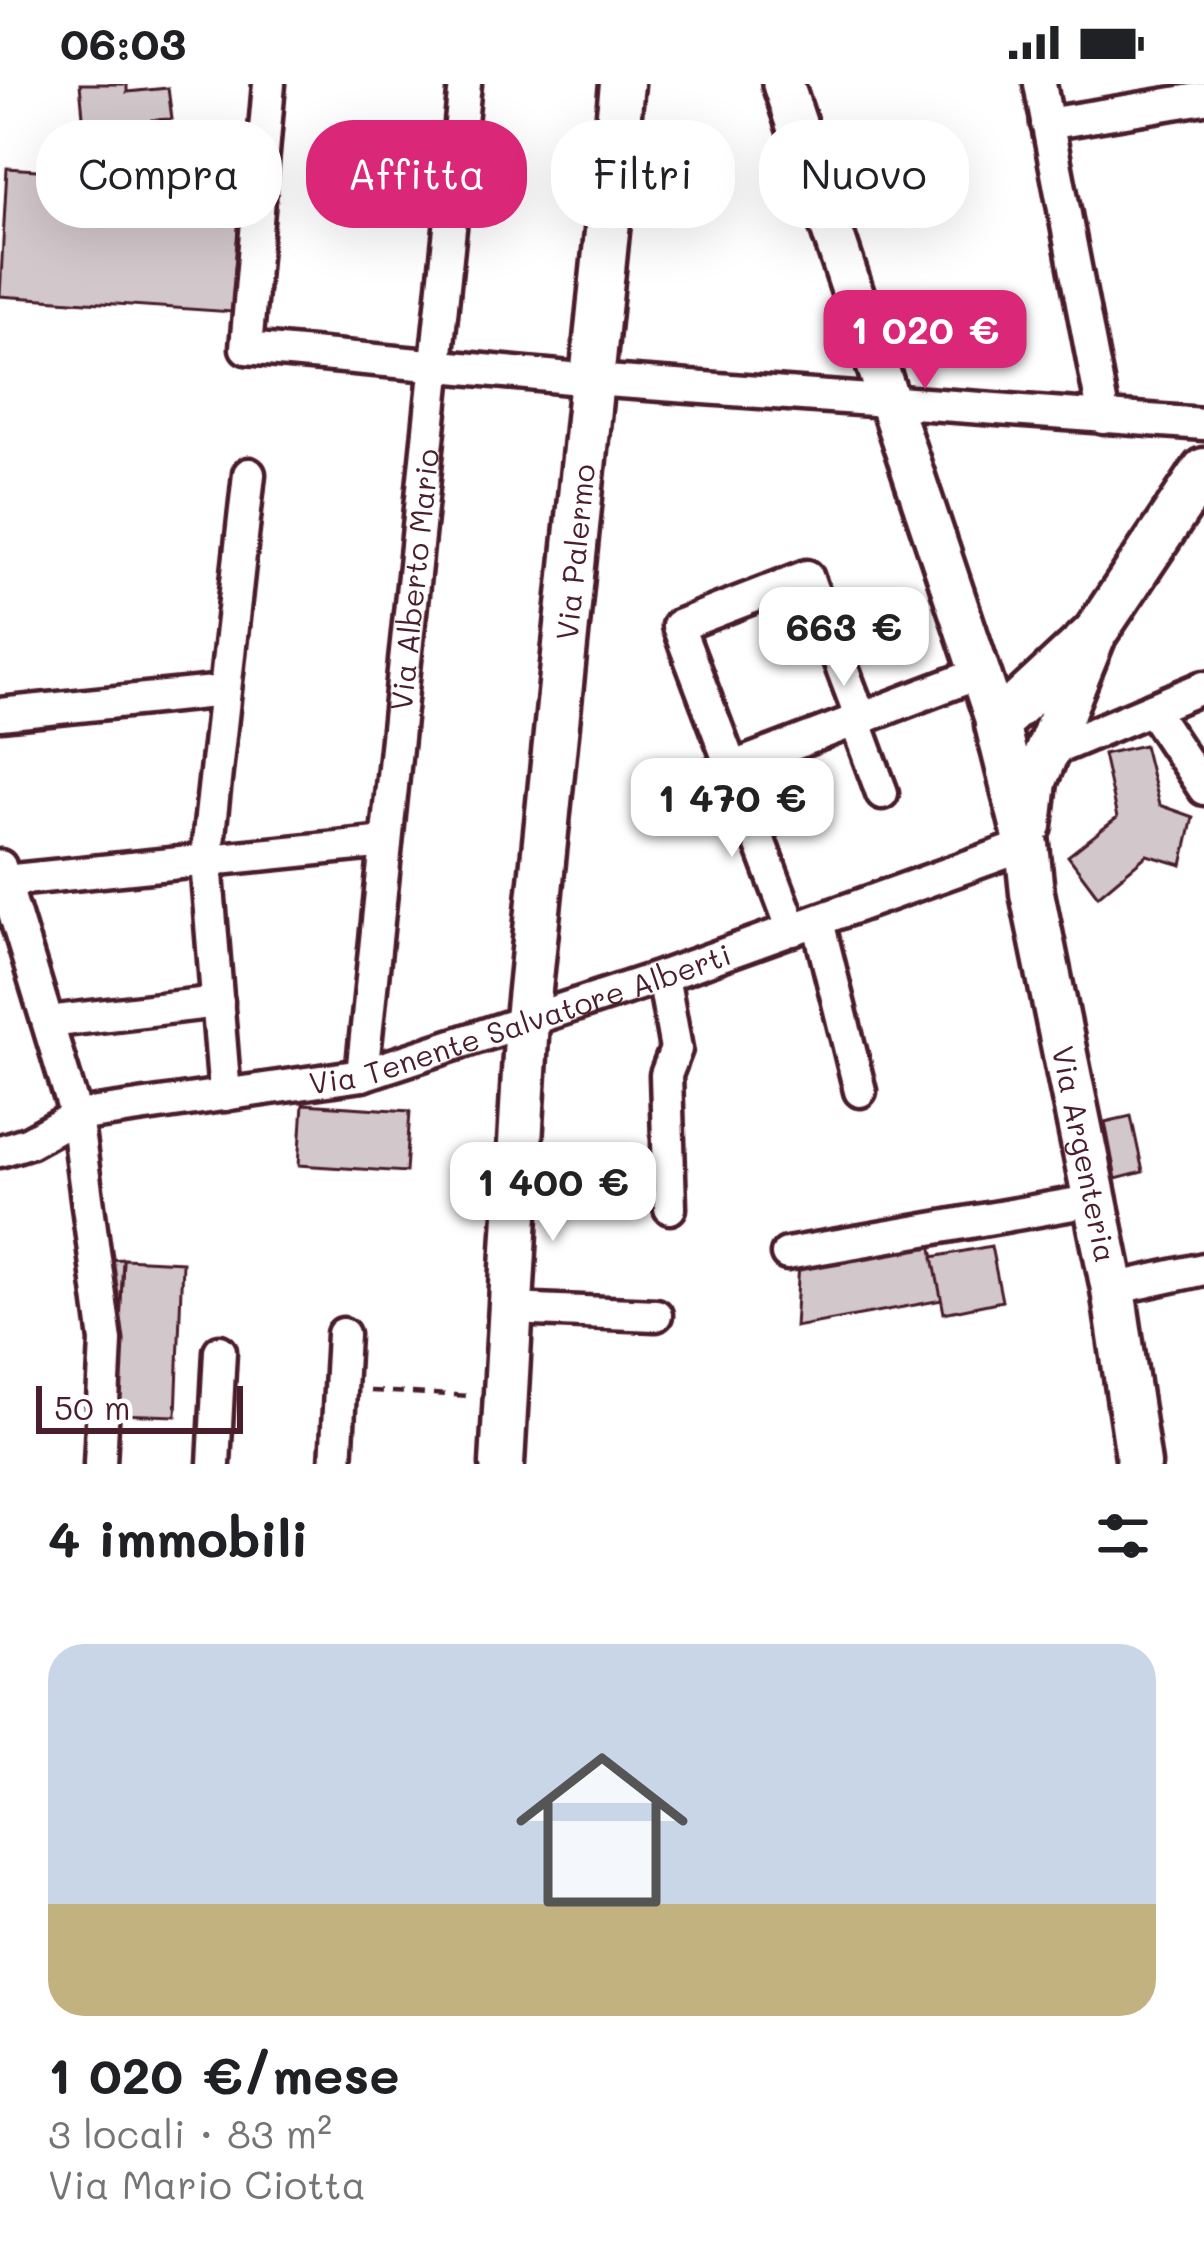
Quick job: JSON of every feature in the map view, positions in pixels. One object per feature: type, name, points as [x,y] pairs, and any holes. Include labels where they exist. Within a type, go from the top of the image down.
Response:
[{"type":"main road","name":"Via Palermo","points":[[502,1464],[526,1019],[622,84]]},
{"type":"main road","points":[[1028,845],[1035,782],[1095,633],[1204,470]]},
{"type":"main road","points":[[1028,845],[997,724],[1095,633]]},
{"type":"main road","name":"Via Argenteria","points":[[1028,845],[1032,893],[1113,1289],[1139,1464]]},
{"type":"street","points":[[269,84],[246,348],[592,380],[1204,424]]},
{"type":"street","name":"Via Alberto Mario","points":[[362,1075],[465,84]]},
{"type":"street","points":[[783,84],[997,724]]},
{"type":"street","points":[[1040,84],[1104,418]]},
{"type":"street","points":[[1048,124],[1204,98]]},
{"type":"street","points":[[225,1095],[206,862],[249,474]]},
{"type":"street","points":[[860,1091],[806,925],[732,767],[678,626],[807,577],[882,793]]},
{"type":"street","points":[[681,787],[980,673]]},
{"type":"street","points":[[1046,753],[1204,688]]},
{"type":"street","points":[[0,714],[224,691]]},
{"type":"street","points":[[1151,710],[1204,789]]},
{"type":"street","points":[[100,1464],[106,1341],[76,1116],[2,874],[206,862],[386,842]]},
{"type":"street","name":"Via Tenente Salvatore Alberti","points":[[0,1151],[29,1142],[76,1116],[362,1075],[663,976],[1028,845]]},
{"type":"street","points":[[663,976],[676,1049],[666,1075],[670,1208]]},
{"type":"street","points":[[48,1022],[218,1002]]},
{"type":"street","points":[[788,1254],[1096,1200]]},
{"type":"street","points":[[1113,1289],[1204,1269]]},
{"type":"street","points":[[510,1310],[656,1315]]},
{"type":"street","points":[[336,1464],[343,1334]]},
{"type":"street","points":[[214,1464],[220,1351]]},
{"type":"path","points":[[340,1390],[506,1398]]},
{"type":"building","points":[[80,84],[127,84],[127,92],[168,88],[172,119],[83,120]]},
{"type":"building","points":[[7,168],[36,170],[36,228],[238,228],[232,312],[0,296]]},
{"type":"building","points":[[1144,745],[1159,805],[1193,817],[1182,865],[1147,855],[1098,896],[1068,856],[1117,818],[1103,754]]},
{"type":"building","points":[[303,1104],[410,1111],[406,1172],[299,1165]]},
{"type":"building","points":[[1131,1116],[1143,1172],[1116,1179],[1105,1122]]},
{"type":"building","points":[[930,1238],[942,1300],[795,1327],[799,1263]]},
{"type":"building","points":[[991,1246],[1002,1301],[944,1313],[933,1257]]},
{"type":"building","points":[[123,1259],[182,1262],[176,1416],[116,1414]]},
{"type":"building","points":[[123,1259],[119,1338],[105,1260]]}]
